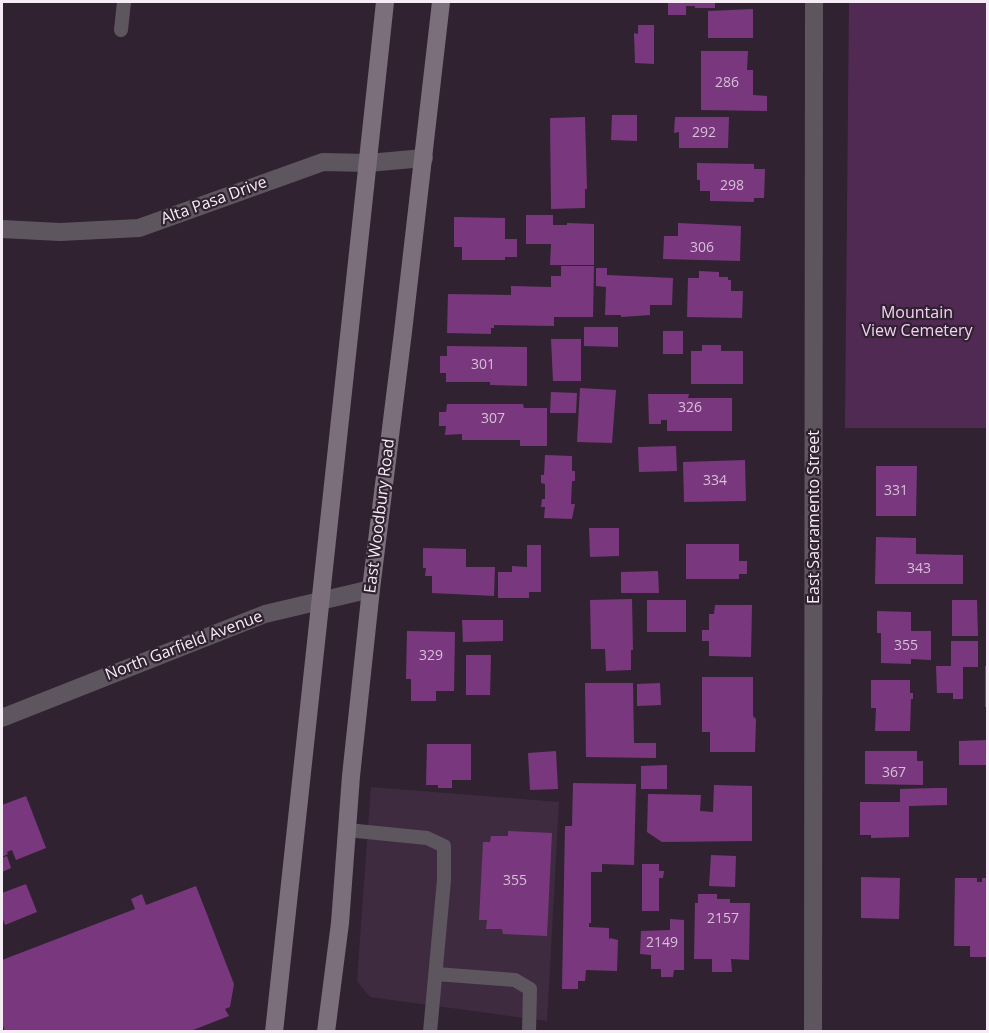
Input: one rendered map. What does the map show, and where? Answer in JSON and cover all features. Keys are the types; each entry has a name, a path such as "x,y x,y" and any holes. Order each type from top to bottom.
{"main road":[{"path":"274,1032 385,2"},
{"name":"East Woodbury Road","path":"326,1032 340,923 351,776 371,589 441,2"}],"street":[{"name":"East Sacramento Street","path":"813,1032 814,2"},
{"name":"Alta Pasa Drive","path":"2,229 60,232 139,228 323,162 368,163 424,158"},
{"name":"North Garfield Avenue","path":"2,718 265,614 371,589"}],"lane":[{"path":"121,30 123,2"},
{"path":"347,830 427,838 444,846 444,880 430,1032"},
{"path":"436,974 515,980 530,989 529,1032"}],"shaded area":[{"path":"371,787 559,802 547,1021 370,997 357,981"}],"green space":[{"name":"Mountain View Cemetery","path":"849,2 987,2 987,428 845,428"}],"building":[{"path":"668,2 715,2 715,8 686,6 686,15 668,15"},
{"path":"753,9 753,38 708,38 708,11"},
{"path":"638,25 654,25 654,64 635,63 634,33 638,34"},
{"path":"701,51 748,51 747,70 753,70 753,95 767,96 767,111 701,110"},
{"path":"612,115 637,115 637,141 611,140"},
{"path":"585,117 587,189 585,189 585,208 551,209 550,118"},
{"path":"675,117 729,117 728,148 679,148 679,132 674,133"},
{"path":"697,163 754,164 754,169 765,169 764,198 754,198 754,202 710,201 710,191 700,191 700,180 697,180"},
{"path":"526,215 553,215 553,225 594,224 594,265 550,265 551,244 526,244"},
{"path":"454,217 505,218 505,239 517,239 517,257 505,257 505,260 462,260 462,247 454,247"},
{"path":"678,223 741,226 740,261 663,259 664,236 678,236"},
{"path":"561,266 594,266 593,317 554,317 554,326 494,325 494,328 491,328 491,334 447,333 448,294 511,295 511,286 551,287 551,276 561,276"},
{"path":"596,268 607,268 607,275 673,278 672,305 650,305 650,315 621,317 621,315 605,315 606,287 596,286"},
{"path":"699,271 719,272 719,277 728,277 728,280 731,280 731,291 743,291 742,318 687,317 688,278 699,278"},
{"path":"584,327 618,327 618,347 584,346"},
{"path":"663,331 683,331 683,354 663,354"},
{"path":"551,339 581,339 581,381 553,381"},
{"path":"702,345 721,345 721,351 743,351 743,384 691,384 691,351 702,351"},
{"path":"447,346 527,347 527,386 490,385 490,382 446,382 446,373 440,373 440,356 447,356"},
{"path":"580,388 616,390 612,443 577,442"},
{"path":"551,392 577,393 576,413 550,413"},
{"path":"648,394 689,394 688,398 732,398 732,431 667,431 667,420 661,420 661,424 649,424"},
{"path":"447,404 523,404 524,408 547,408 547,446 520,446 520,440 462,440 462,434 445,435 446,426 439,426 439,412 446,412"},
{"path":"676,446 677,471 639,472 638,447"},
{"path":"545,455 572,456 575,481 572,481 571,504 575,504 572,519 544,518 545,507 541,507 542,499 545,499 545,484 541,483 541,475 544,475"},
{"path":"745,460 746,501 684,502 683,462"},
{"path":"876,466 917,466 916,516 876,516"},
{"path":"589,528 619,528 619,556 590,557"},
{"path":"876,537 916,538 916,554 963,555 963,584 875,584"},
{"path":"686,544 739,544 739,561 747,561 747,574 739,574 739,579 686,579"},
{"path":"527,545 541,545 541,592 529,592 529,598 498,598 498,572 512,572 512,566 527,567"},
{"path":"423,548 466,549 466,567 495,567 494,596 432,593 432,576 425,576 426,568 423,568"},
{"path":"658,571 659,593 621,593 621,572"},
{"path":"632,599 631,670 606,671 605,649 591,649 590,600"},
{"path":"647,600 686,600 686,632 647,632"},
{"path":"952,600 977,600 978,636 952,636"},
{"path":"715,605 752,605 751,657 709,656 709,641 702,641 702,630 709,630 709,614 714,614"},
{"path":"877,611 911,612 911,631 931,631 931,660 911,659 911,664 881,663 881,633 877,633"},
{"path":"462,620 503,620 503,641 463,642"},
{"path":"407,631 455,632 454,691 436,691 436,701 411,701 411,679 406,679"},
{"path":"951,641 978,641 978,667 963,667 963,699 953,699 953,693 937,693 936,666 951,666"},
{"path":"466,655 491,655 490,695 466,695"},
{"path":"985,666 988,666 988,707 985,707"},
{"path":"702,677 753,677 753,716 756,719 755,752 710,752 710,732 702,732"},
{"path":"871,680 910,680 910,693 913,693 913,699 911,699 910,731 875,731 876,708 871,708"},
{"path":"585,683 633,683 634,743 656,743 656,758 586,757"},
{"path":"660,683 661,705 637,706 637,684"},
{"path":"988,740 988,765 959,765 959,741"},
{"path":"427,744 471,744 471,780 452,780 452,788 426,785"},
{"path":"556,751 558,789 530,790 528,753"},
{"path":"865,751 917,751 917,761 923,761 923,785 865,784"},
{"path":"667,765 667,789 641,789 641,766"},
{"path":"573,783 636,784 634,865 602,864 602,872 591,872 591,923 589,927 609,928 609,940 610,938 618,940 617,971 586,970 585,981 578,981 578,989 562,989 565,826 572,826"},
{"path":"714,785 752,786 752,841 662,842 647,832 648,794 701,795 700,811 713,812"},
{"path":"947,788 947,805 909,806 909,837 871,838 871,835 860,835 860,802 900,802 900,789"},
{"path":"26,796 46,848 16,860 12,850 2,857 2,805"},
{"path":"508,831 552,833 547,936 503,934 502,929 486,929 487,920 479,920 483,842 490,842 491,836 508,836"},
{"path":"711,855 736,856 735,887 709,886"},
{"path":"7,856 11,868 2,872 2,858"},
{"path":"642,864 659,864 659,871 664,871 663,878 659,878 659,911 642,911"},
{"path":"861,877 900,878 899,919 861,918"},
{"path":"955,878 977,878 977,882 982,882 982,878 988,878 988,957 970,957 970,946 954,946"},
{"path":"26,884 37,912 5,925 2,916 2,893"},
{"path":"196,886 234,984 230,1007 225,1009 229,1016 188,1032 5,1032 2,1022 2,960 135,909 131,899 142,894 146,905"},
{"path":"698,894 717,894 717,899 730,899 730,903 750,903 749,960 731,959 732,972 712,972 712,959 694,959 695,903 698,903"},
{"path":"670,919 684,920 684,970 674,970 673,977 661,977 661,969 651,969 651,955 640,954 641,931 670,930"}]}
